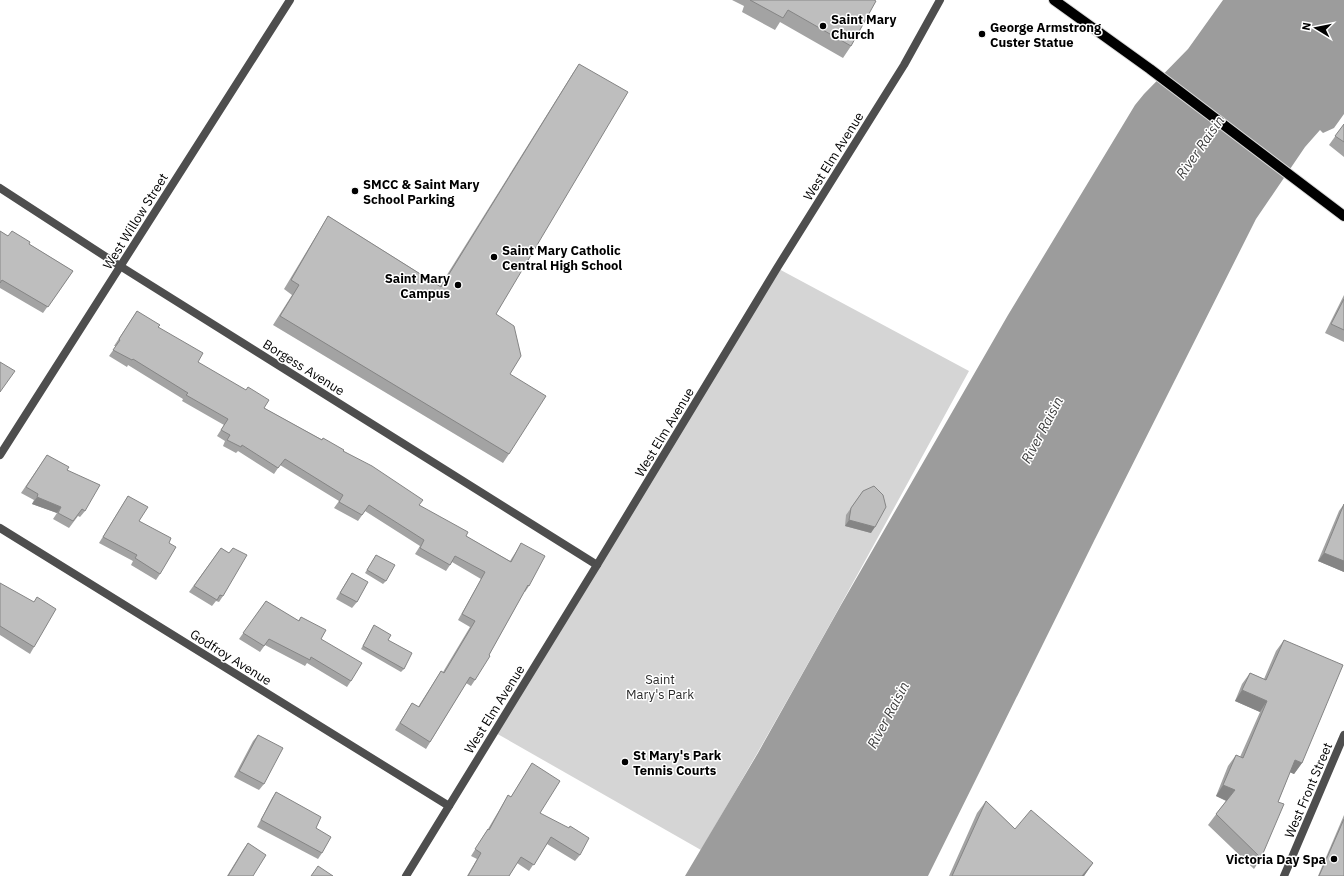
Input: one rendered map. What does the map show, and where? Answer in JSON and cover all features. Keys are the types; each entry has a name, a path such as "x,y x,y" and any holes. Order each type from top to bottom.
{"main road":[{"path":"1054,0 1150,69 1344,216"}],"street":[{"name":"West Willow Street","path":"0,455 290,0"},
{"name":"West Elm Avenue","path":"406,876 774,274 904,65 940,0"},
{"name":"Borgess Avenue","path":"0,188 120,266 597,565"},
{"name":"Godfroy Avenue","path":"0,528 449,806"},
{"name":"West Front Street","path":"1284,876 1344,734"}],"green space":[{"name":"Saint Mary's Park","path":"777,268 969,371 870,552 736,791 701,850 494,732"}],"water":[{"name":"River Raisin","path":"1223,0 1344,0 1344,114 1334,128 1323,133 1320,130 1305,147 1256,219 928,876 685,876 758,753 841,605 1008,315 1135,105 1188,49"}],"building":[{"path":"750,0 876,1 851,46 788,10 783,18"},
{"name":"Saint Mary Catholic Central High School","path":"579,64 628,92 496,314 514,326 521,356 510,374 546,396 509,454 280,316 299,285 291,280 328,216 441,287"},
{"path":"1344,124 1344,142 1335,136"},
{"path":"0,231 8,236 12,231 30,242 29,244 73,271 48,307 2,280 0,283"},
{"path":"1344,299 1344,330 1331,324"},
{"path":"137,311 160,325 158,327 203,353 198,362 246,390 248,387 269,400 264,408 322,440 323,438 344,450 343,451 372,466 423,500 419,505 468,532 466,536 511,562 521,543 545,556 489,655 490,656 475,680 470,677 430,742 400,723 412,703 419,707 441,671 444,673 475,621 462,614 485,572 455,556 450,565 420,548 424,540 369,505 362,515 339,502 343,495 285,459 278,468 242,445 241,447 227,440 230,435 221,430 228,419 186,395 188,393 133,359 132,360 113,350"},
{"path":"0,362 15,371 0,392"},
{"path":"47,455 69,467 67,470 100,485 85,511 82,509 73,521 58,513 61,507 37,497 38,494 26,487"},
{"path":"874,486 883,495 886,507 875,527 849,520 851,508 863,491"},
{"path":"128,496 148,507 139,521 171,538 169,543 176,547 160,574 135,558 137,555 103,537"},
{"path":"1344,504 1344,561 1324,553"},
{"path":"221,548 229,553 233,548 247,555 223,596 220,595 217,600 194,586"},
{"path":"376,555 395,565 386,581 367,570"},
{"path":"352,573 368,582 357,602 340,593"},
{"path":"0,583 34,602 37,597 56,609 34,647 0,626"},
{"path":"266,601 299,621 301,617 326,630 321,639 362,663 351,681 311,657 310,660 269,639 264,646 243,633"},
{"path":"374,625 391,635 388,640 412,653 404,669 363,646"},
{"path":"1284,640 1343,665 1302,763 1295,760 1278,802 1284,804 1261,858 1216,814 1235,790 1223,785 1236,755 1243,758 1267,701 1242,690 1250,673 1266,680"},
{"path":"258,735 283,748 264,784 239,771"},
{"path":"532,763 560,781 540,813 569,828 570,826 589,838 580,855 551,837 534,865 521,857 509,876 468,876 481,853 475,849 488,829 489,830 508,795 511,797"},
{"path":"276,792 321,817 316,828 331,837 322,853 261,820"},
{"path":"986,801 1015,829 1031,810 1093,863 1082,876 952,876"},
{"path":"1344,819 1344,876 1319,876"},
{"path":"248,843 266,855 253,876 228,876"},
{"path":"318,866 333,876 311,876"}],"place":[{"name":"Saint Mary Church","path":"823,26"},
{"name":"George Armstrong Custer Statue","path":"982,34"},
{"name":"SMCC & Saint Mary School Parking","path":"355,191"},
{"name":"Saint Mary Catholic Central High School","path":"494,257"},
{"name":"Saint Mary Campus","path":"458,285"},
{"name":"St Mary's Park Tennis Courts","path":"625,762"},
{"name":"Victoria Day Spa","path":"1334,859"}]}
